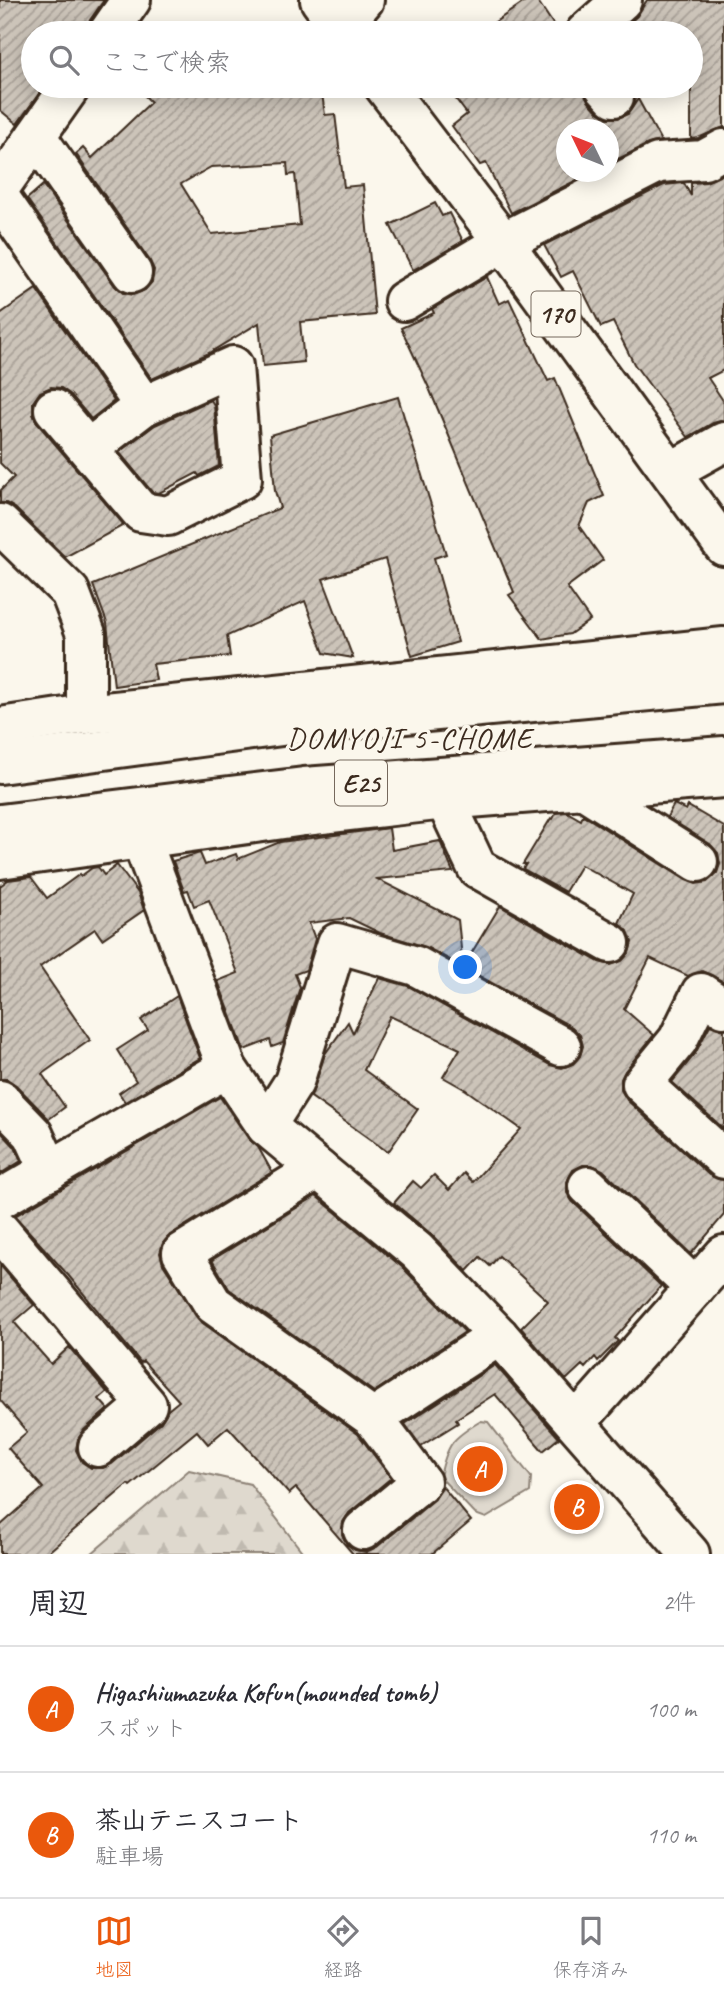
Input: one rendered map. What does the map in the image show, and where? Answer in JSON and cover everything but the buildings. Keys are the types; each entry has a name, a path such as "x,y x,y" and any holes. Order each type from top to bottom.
{"main road":[{"path":"116,21 131,0"},
{"path":"598,21 622,0"},
{"path":"10,167 62,98"},
{"name":"170","path":"393,98 503,242 724,545"},
{"path":"404,301 503,242 658,163 704,160 724,149"},
{"path":"10,167 132,273"},
{"path":"10,167 144,406"},
{"path":"54,409 141,512 168,516 243,479 233,366 144,406 88,449"},
{"path":"672,471 724,442"},
{"path":"0,524 70,592 86,634 86,714"},
{"path":"0,727 86,714 724,647"},
{"name":"E25","path":"0,764 289,725 724,684"},
{"name":"E25","path":"0,824 304,787 724,756"},
{"path":"0,859 445,800 724,778"},
{"path":"583,789 698,862"},
{"path":"445,800 477,869 610,943"},
{"path":"141,839 227,1068 266,1126 417,1251 499,1336 690,1554"},
{"path":"266,1126 294,1082 337,943 415,965 561,1046"},
{"path":"724,1008 701,993 678,1040 642,1084 724,1159"},
{"path":"0,1199 227,1068"},
{"path":"0,1100 33,1134 50,1171"},
{"path":"318,1169 181,1253 213,1304 373,1418 421,1482 363,1530"},
{"path":"588,1186 695,1288"},
{"path":"0,1231 147,1405 98,1447"},
{"path":"576,1423 724,1255"},
{"path":"373,1418 499,1336"}],"green space":[{"path":"481,1421 488,1422 531,1477 530,1492 486,1518 475,1514 440,1477 452,1443 463,1432"},
{"path":"189,1470 250,1484 304,1554 91,1554"}],"place":[{"name":"Higashiumazuka Kofun(mounded tomb)","path":"480,1469"},
{"name":"茶山テニスコート","path":"577,1507"}],"district":[{"name":"DOMYOJI 5-CHOME","path":"410,738"}]}
